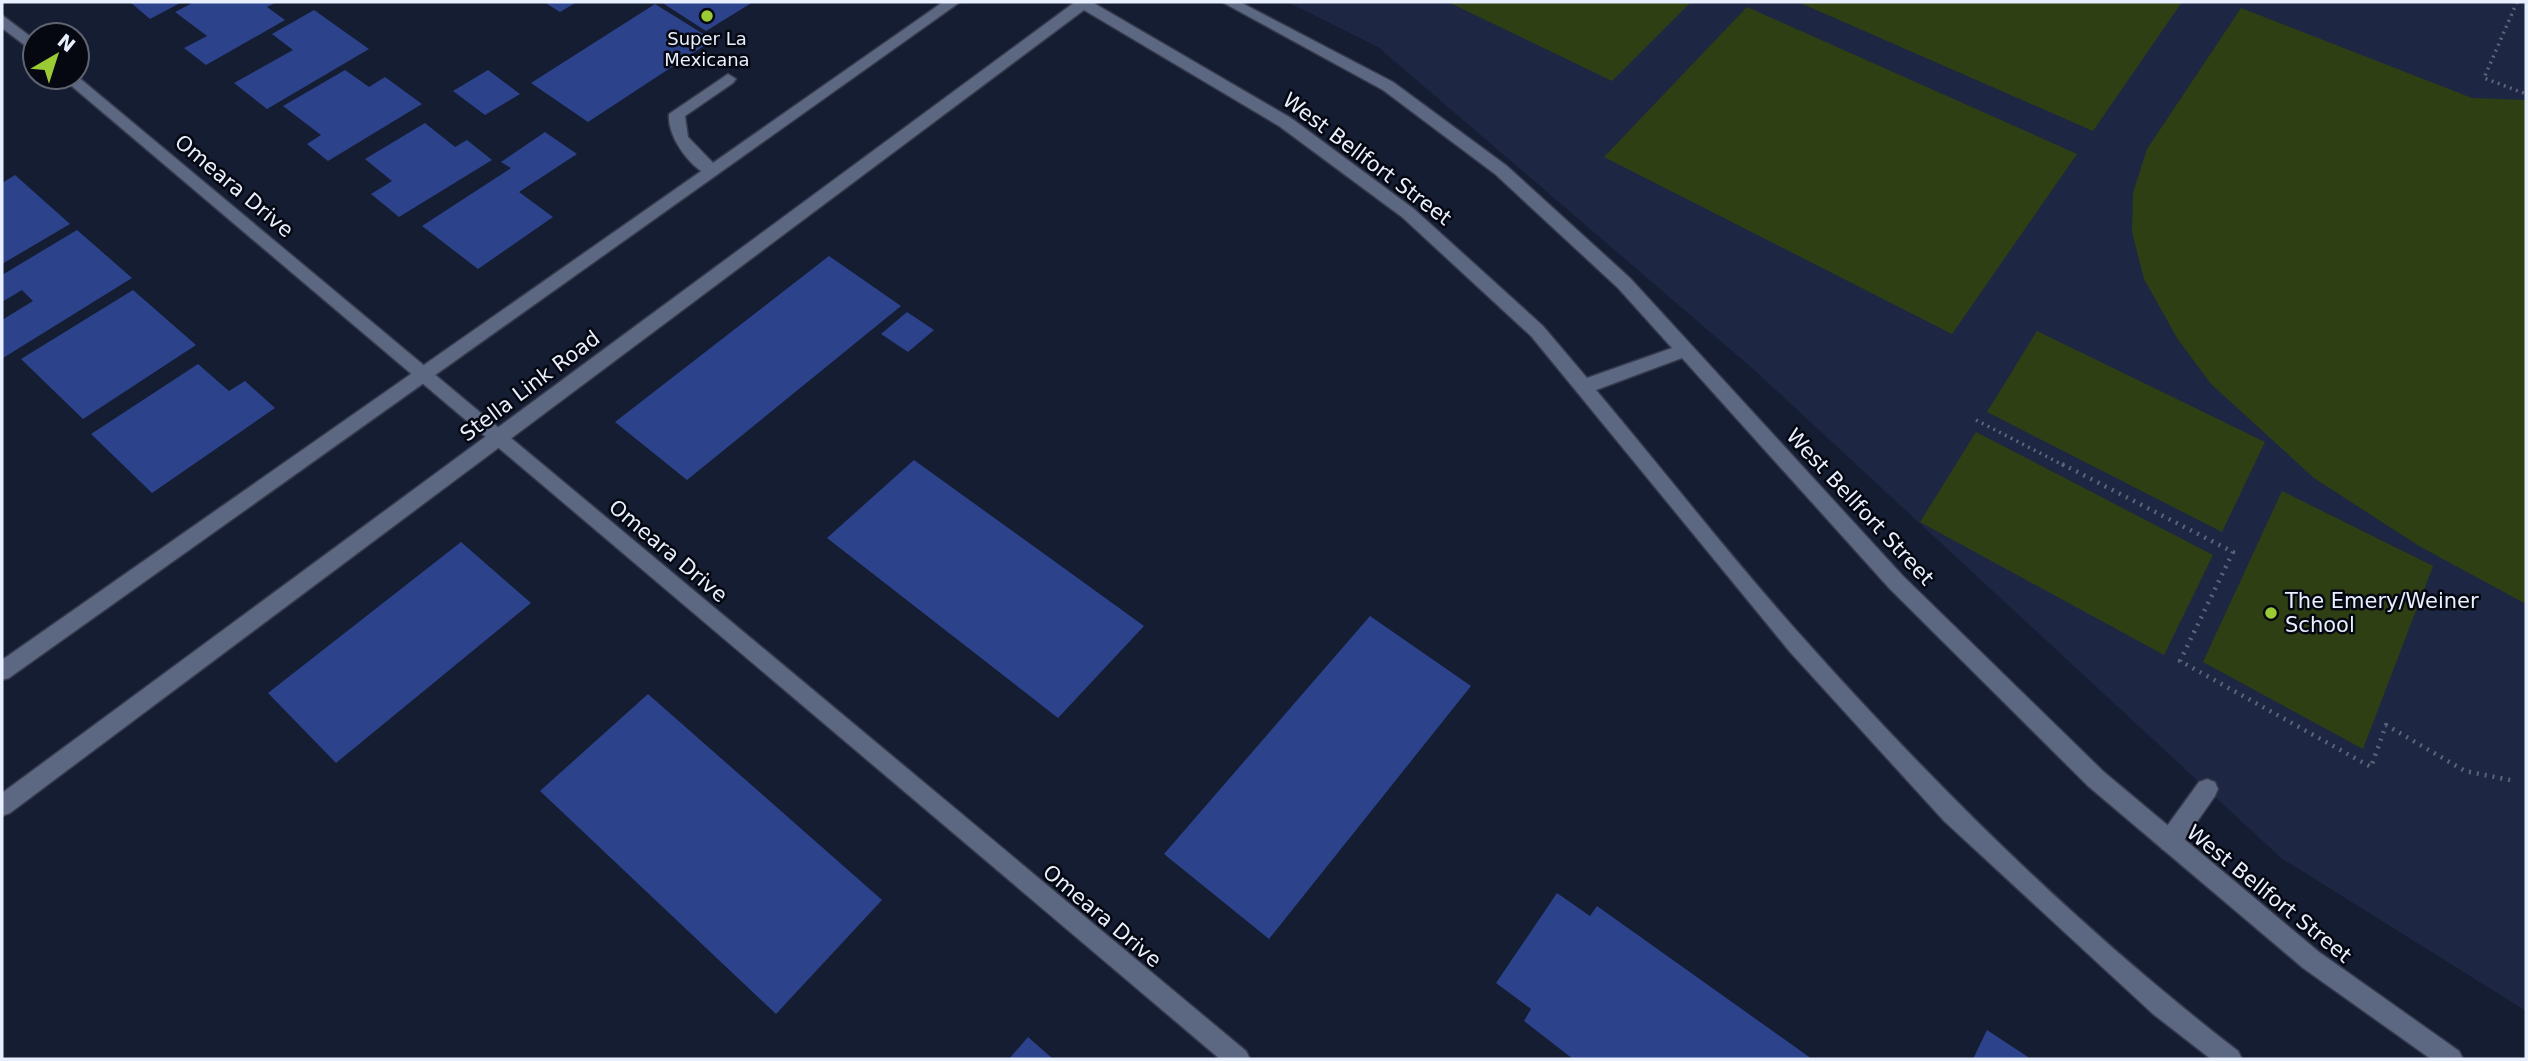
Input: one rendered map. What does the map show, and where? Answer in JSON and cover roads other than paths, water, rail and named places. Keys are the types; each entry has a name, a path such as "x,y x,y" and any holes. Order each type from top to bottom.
{"main road":[{"path":"2,671 953,2"},
{"name":"West Bellfort Street","path":"1083,2 1284,122 1408,213 1537,331 1797,646 1952,814 2161,1006 2230,1059"},
{"name":"Stella Link Road","path":"2,806 1083,2"},
{"name":"West Bellfort Street","path":"1229,2 1388,86 1501,170 1624,283 1896,582 2096,779 2311,960 2451,1059"},
{"path":"713,171 682,142 674,125 677,114 728,79"},
{"name":"Omeara Drive","path":"86,91 1238,1059"},
{"path":"1583,387 1685,350"},
{"path":"2170,841 2207,789"}],"street":[{"path":"2,20 21,36"}],"place":[{"name":"Super La Mexicana","path":"707,16"},
{"name":"The Emery/Weiner School","path":"2271,613"}]}
